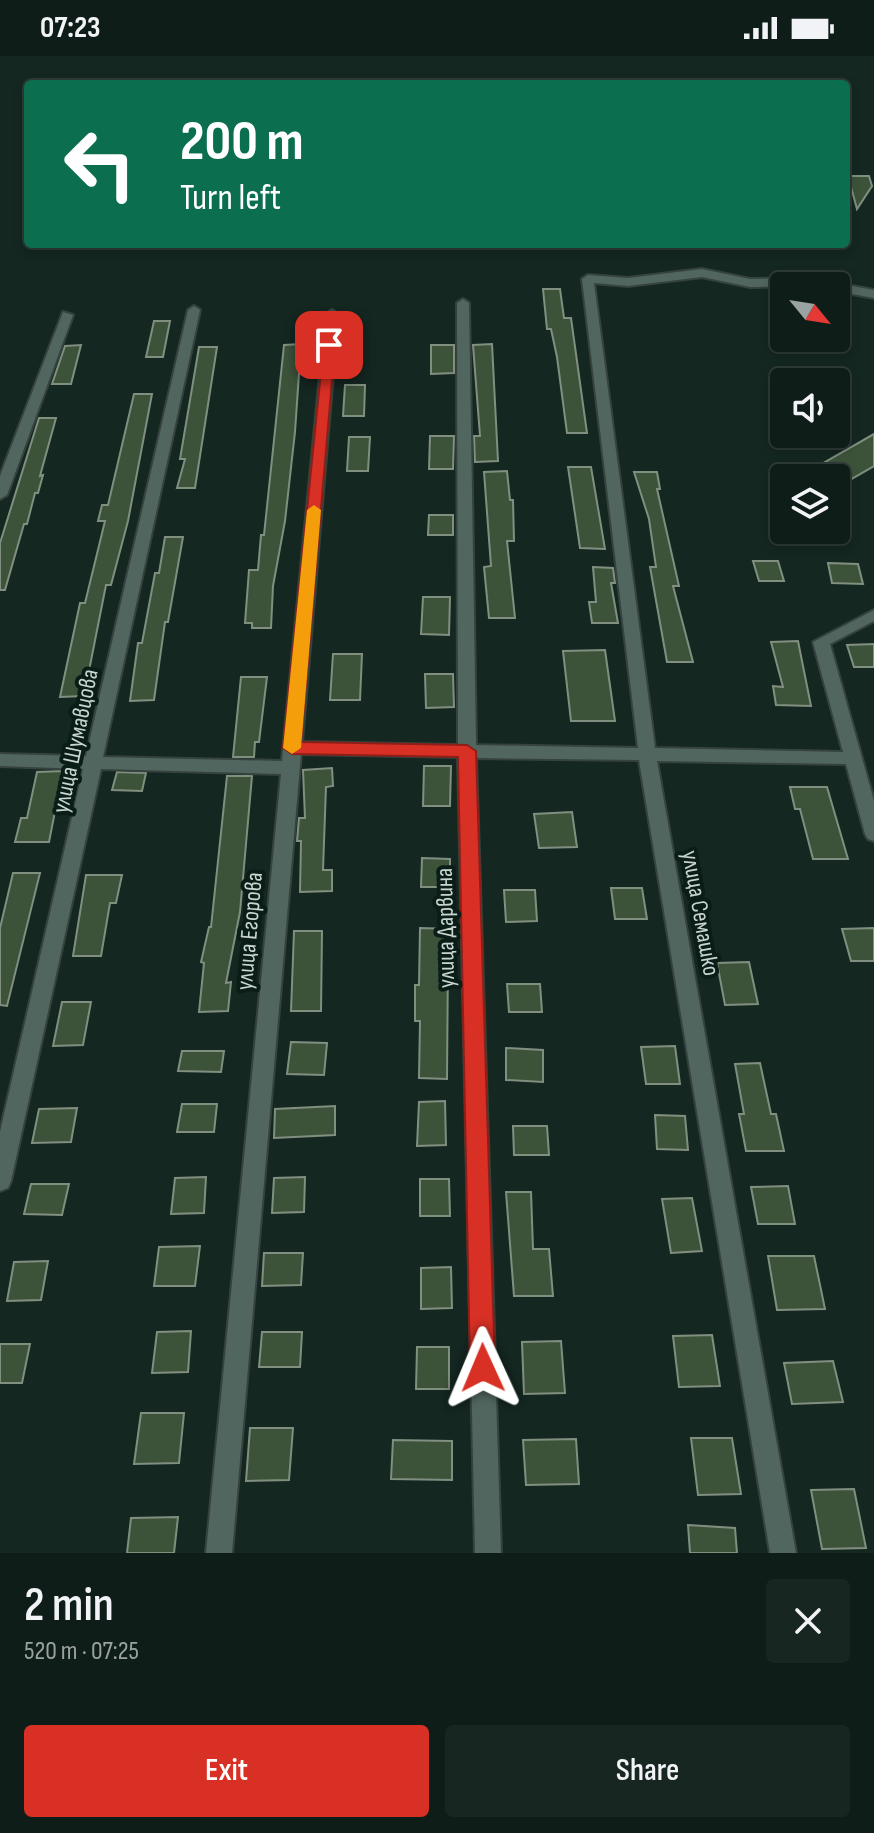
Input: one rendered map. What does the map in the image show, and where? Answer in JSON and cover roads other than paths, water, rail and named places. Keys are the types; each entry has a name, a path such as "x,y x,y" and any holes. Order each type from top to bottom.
{"street":[{"name":"улица Семашко","path":"770,283 750,283 702,273 628,282 588,279 647,754 783,1553"},
{"path":"850,290 874,294"},
{"name":"улица Дарвина","path":"463,303 467,751 488,1553"},
{"name":"улица Шумавцова","path":"0,1181 194,310"},
{"name":"улица Егорова","path":"219,1553 332,314"},
{"path":"0,495 67,315"},
{"path":"874,615 821,642 874,834"},
{"path":"0,760 95,763 467,751 853,758"}]}
